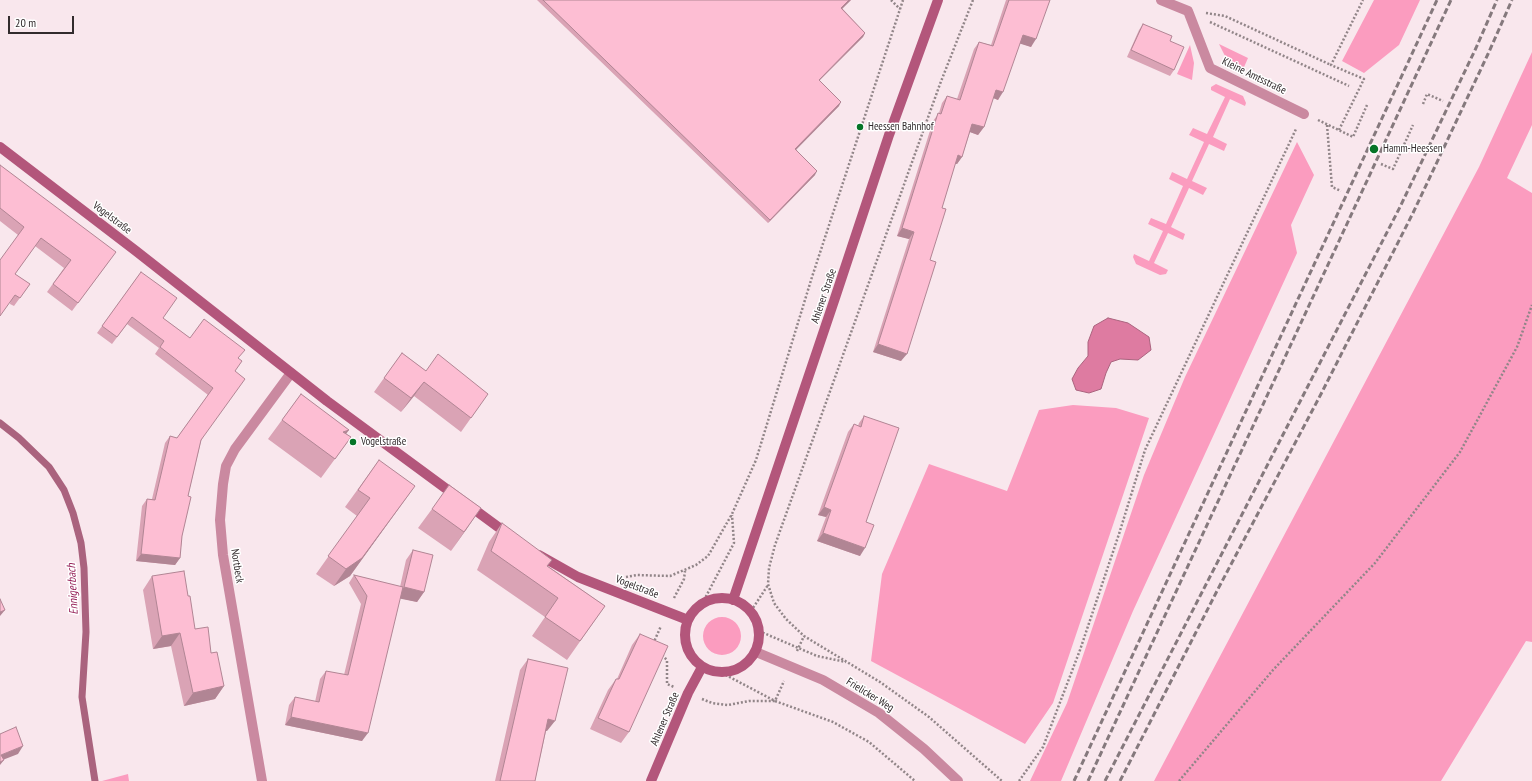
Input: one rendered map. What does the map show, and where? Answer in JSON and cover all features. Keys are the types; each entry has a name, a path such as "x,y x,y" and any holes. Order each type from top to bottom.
{"main road":[{"name":"Ahlener Straße","path":"733,600 836,298 889,135 938,0"},
{"name":"Vogelstraße","path":"0,147 136,251 291,373 518,541"},
{"name":"Vogelstraße","path":"530,549 578,577 688,620"},
{"path":"722,598 733,600 742,604 751,611 756,620 759,631 759,641 756,652 742,667 722,673 711,671 694,660 688,650 685,641 685,630 688,620 694,611 702,604 722,598"},
{"name":"Ahlener Straße","path":"652,781 688,693 702,666"}],"street":[{"path":"1161,0 1188,11"},
{"name":"Kleine Amtsstraße","path":"1188,11 1210,68 1304,114"},
{"name":"Nortbeck","path":"262,781 223,556 220,513 226,466 235,448 291,373"},
{"name":"Frielicker Weg","path":"756,652 823,680 879,713 924,749 958,781"}],"path":[{"path":"891,0 900,9"},
{"path":"599,585 637,575 670,576 696,565 708,556 732,514 756,460 812,277 903,0"},
{"path":"973,0 940,84 775,546 769,568 768,584 774,603 786,619 804,636 880,682 929,717 1002,781"},
{"path":"1331,65 1363,0"},
{"path":"1188,11 1225,16 1364,79 1339,130"},
{"path":"1188,11 1349,86"},
{"path":"1423,104 1427,94 1443,101"},
{"path":"1019,781 1043,747 1080,650 1119,534 1145,450 1304,114 1353,137 1367,105"},
{"path":"1327,124 1332,187 1341,191"},
{"path":"1381,164 1393,169 1413,125"},
{"path":"1179,781 1273,670 1375,563 1460,452 1517,346 1532,306"},
{"path":"702,604 734,543 732,514"},
{"path":"751,611 768,584"},
{"path":"759,631 817,656 848,662"},
{"path":"722,673 775,701 833,722 869,742 915,781"}],"shaded area":[{"path":"1374,0 1420,0 1399,45 1364,73 1342,61"},
{"path":"1219,44 1248,58 1241,74 1234,70 1229,64"},
{"path":"1190,45 1194,63 1192,80 1177,74"},
{"path":"1532,52 1532,125 1507,178 1532,193 1532,642 1526,641 1441,781 1154,781 1479,167"},
{"path":"1216,84 1243,96 1246,103 1245,106 1230,99 1213,137 1227,144 1224,151 1209,144 1192,181 1207,188 1203,195 1189,188 1171,227 1185,234 1183,240 1168,233 1154,263 1168,270 1166,274 1160,275 1136,264 1133,257 1134,254 1149,261 1163,231 1148,224 1151,218 1166,224 1183,186 1169,179 1172,172 1187,179 1204,142 1189,135 1193,128 1207,134 1225,97 1211,90 1211,87"},
{"path":"1297,142 1314,175 1291,225 1297,253 1133,611 1061,781 1030,781 1067,703 1144,475 1185,377"},
{"path":"1108,318 1128,323 1149,337 1151,350 1138,360 1120,359 1111,362 1101,389 1089,393 1076,390 1072,379 1078,368 1088,356 1088,342 1094,326"},
{"path":"1073,405 1116,408 1149,418 1053,703 1025,744 871,661 882,574 929,464 1007,491 1039,410"},
{"path":"718,617 726,617 733,620 738,625 741,636 738,647 733,652 726,655 718,655 711,652 706,647 703,640 703,632 706,625 711,620"},
{"path":"128,774 129,781 102,781"}],"building":[{"path":"543,0 849,0 841,8 865,33 819,80 841,102 795,149 817,171 770,220"},
{"path":"1009,0 1050,0 1036,39 1023,35 1003,92 996,90 984,127 972,124 962,157 958,155 942,208 946,209 930,260 936,262 907,354 878,344 914,232 902,228 938,113 941,114 947,96 960,100 979,42 993,46"},
{"path":"1143,24 1172,36 1170,41 1184,47 1174,70 1131,50"},
{"path":"0,165 116,252 78,303 53,284 71,260 41,238 15,274 30,284 20,298 15,295 0,316 0,260 24,227 0,208"},
{"path":"141,272 177,298 163,318 190,338 204,319 245,350 238,358 242,361 235,371 245,379 201,440 188,496 191,497 182,536 180,558 141,554 147,499 155,500 170,436 177,438 213,388 160,347 164,341 132,317 117,337 102,326"},
{"path":"402,353 426,371 438,354 488,394 471,418 424,382 411,398 384,378"},
{"path":"301,394 349,430 343,432 351,437 335,459 282,420"},
{"path":"864,416 899,428 866,522 874,525 865,548 823,533 831,510 824,507 854,424 861,427"},
{"path":"379,460 415,486 362,558 346,569 328,556 370,498 358,490"},
{"path":"449,485 481,508 464,532 432,509"},
{"path":"502,523 552,560 547,566 605,606 580,641 545,617 558,598 491,551"},
{"path":"413,550 433,555 424,592 404,587"},
{"path":"184,571 188,596 190,596 195,629 208,627 211,653 217,652 224,686 193,693 180,633 162,636 152,576"},
{"path":"354,575 403,587 368,733 291,717 295,697 319,702 326,671 348,675 367,596"},
{"path":"0,599 5,610 0,612"},
{"path":"640,634 668,646 629,732 598,718 616,679 619,679"},
{"path":"528,659 568,668 555,721 548,719 535,781 500,781"},
{"path":"16,727 23,746 1,755 4,760 0,762 0,734"}],"waterway":[{"name":"Ennigerbach","path":"0,423 19,438 49,467 64,490 73,513 81,543 84,568 86,632 82,697 95,781"}],"railway":[{"path":"1074,781 1437,0"},
{"path":"1088,781 1451,0"},
{"path":"1105,781 1400,207 1476,48 1497,0"},
{"path":"1120,781 1218,589 1321,394 1413,213 1512,0"}],"place":[{"name":"Heessen Bahnhof","path":"860,127"},
{"name":"Hamm-Heessen","path":"1374,149"},
{"name":"Vogelstraße","path":"353,442"}]}
